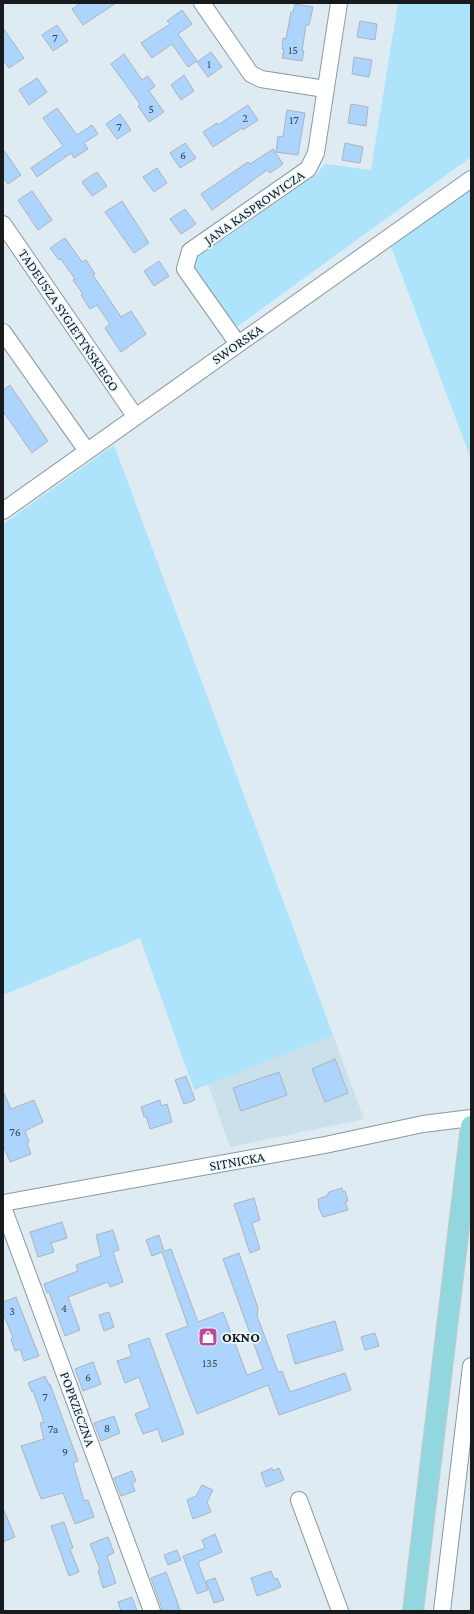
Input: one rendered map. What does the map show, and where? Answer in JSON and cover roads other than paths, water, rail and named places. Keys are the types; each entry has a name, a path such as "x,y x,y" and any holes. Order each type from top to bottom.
{"main road":[{"path":"413,1611 471,1126"}],"street":[{"path":"202,3 251,74 261,79 325,89"},
{"name":"JANA KASPROWICZA","path":"238,344 185,269 190,251 308,169 316,153 339,3"},
{"name":"SWORSKA","path":"3,511 471,179"},
{"name":"TADEUSZA SYGIETYŃSKIEGO","path":"3,224 135,416"},
{"path":"3,332 87,451"},
{"name":"SITNICKA","path":"3,1203 317,1147 423,1124 471,1118"},
{"name":"POPRZECZNA","path":"3,1206 152,1611"},
{"path":"442,1611 471,1366"},
{"path":"299,1500 340,1611"}],"place":[{"name":"OKNO","path":"208,1337"}]}
